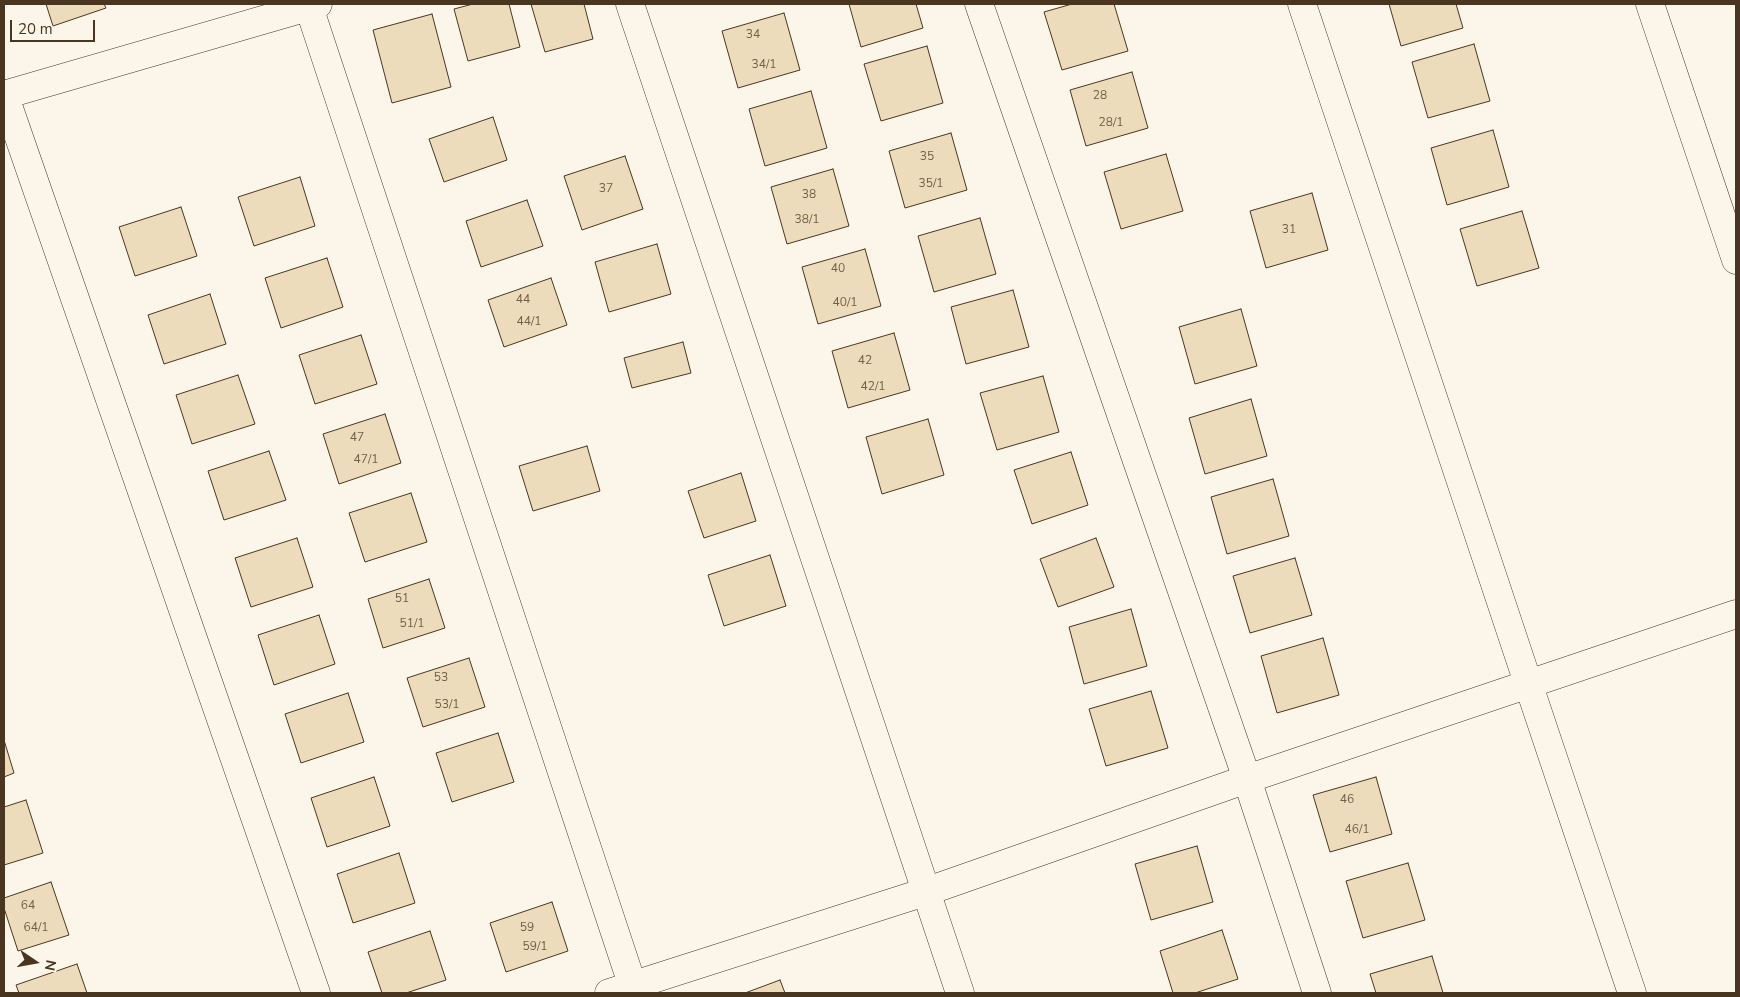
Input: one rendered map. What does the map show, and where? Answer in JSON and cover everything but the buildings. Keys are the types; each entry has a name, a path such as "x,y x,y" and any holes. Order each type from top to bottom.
{"street":[{"path":"630,4 960,993"},
{"path":"979,4 1247,778 1317,993"},
{"path":"1302,4 1632,993"},
{"path":"1650,4 1736,260"},
{"path":"316,993 4,94 311,5 626,991 925,892 1247,778 1736,614"}]}
